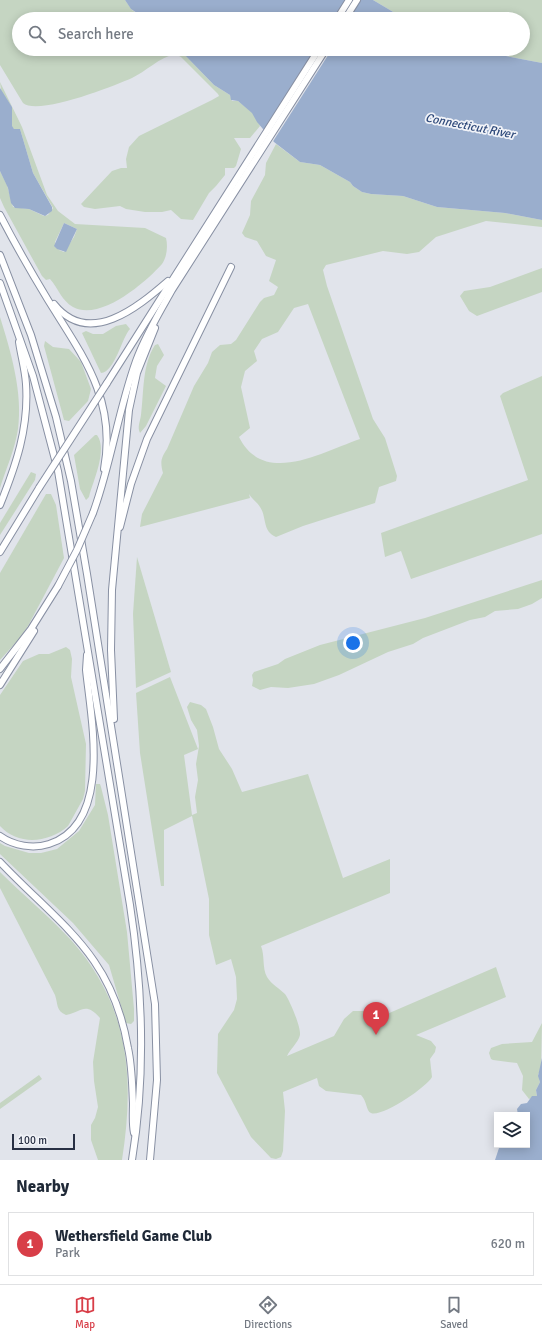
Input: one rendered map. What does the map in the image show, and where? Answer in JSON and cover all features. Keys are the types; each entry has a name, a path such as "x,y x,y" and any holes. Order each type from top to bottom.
{"highway":[{"path":"342,12 350,0"},
{"path":"349,12 357,0"},
{"path":"113,735 111,619 115,552 132,388 151,338 184,274 186,265 314,56"},
{"path":"45,293 58,309 70,317 81,322 98,323 113,319 133,309 186,265 321,56"},
{"path":"0,215 22,256 86,360 101,397 106,425 106,455 97,503"},
{"path":"0,255 35,348 64,451 76,507 148,952 156,1015 157,1094 150,1160"},
{"path":"115,552 129,492 147,439 231,267"},
{"path":"0,552 175,274"},
{"path":"0,668 25,638 58,586 75,555 97,503 139,354 158,314 184,274"},
{"path":"0,283 18,330 38,391 55,457 130,905 139,968 142,1058 132,1160"},
{"path":"0,505 17,462 25,425 26,382 18,330"},
{"path":"0,556 5,544"},
{"path":"0,685 32,634 48,602"},
{"path":"0,836 11,842 24,846 49,844 68,833 83,813 90,794 94,765 86,667 88,647"},
{"path":"0,862 76,936 95,961 108,984 119,1011 128,1048 132,1079 133,1125 135,1138"}],"green space":[{"path":"0,0 125,0 135,12 12,12 12,56 169,56 158,61 132,78 94,93 44,106 31,106 23,103 0,65"},
{"path":"373,0 542,0 542,63 505,56 530,56 530,12 393,12"},
{"path":"179,56 186,56 214,85 230,95 232,101 238,101 253,113 260,126 250,138 234,138 241,149 236,166 234,168 225,168 225,175 209,193 193,220 181,219 171,210 162,212 145,212 126,209 120,206 95,209 84,207 81,204 112,171 127,168 126,159 129,147 139,136 219,96"},
{"path":"0,82 22,127 47,195 58,211 75,224 145,228 166,238 167,251 162,264 155,272 122,298 109,305 96,309 84,310 73,307 63,298 50,279 46,280 42,276 0,198 0,171 7,185 13,207 29,209 44,216 48,215 53,208 33,173 20,129 14,129 11,126 12,107 1,91","holes":["64,223 77,229 74,237 64,252 59,250 55,242"]},
{"path":"276,144 300,162 320,165 350,182 362,192 403,196 437,207 505,213 542,220 542,227 486,221 436,237 419,252 407,254 383,251 326,265 323,270 327,286 373,419 385,438 397,476 396,481 379,487 375,503 303,526 276,537 267,528 259,505 249,494 250,498 140,527 142,514 163,473 161,463 162,458 194,386 208,363 212,352 220,345 231,344 236,340 260,302 264,298 274,295 278,287 269,281 276,260 266,256 257,241 245,237 242,233 250,215 251,201 265,175 266,163","holes":["308,304 360,439 295,462 278,463 263,460 250,452 239,437 250,428 241,387 245,371 257,361 254,351 262,339 278,332 294,308"]},
{"path":"542,268 542,292 477,316 469,311 460,296 464,291 490,287"},
{"path":"0,317 15,373 19,401 19,415 15,444 0,488"},
{"path":"126,324 130,329 114,361 106,371 101,373 82,333 86,331 93,334 103,334 116,326"},
{"path":"45,341 53,347 69,349 81,362 91,389 88,401 69,421 64,420 44,346"},
{"path":"158,344 164,355 157,366 155,378 166,386 146,426 140,433 139,427 144,379 151,353 155,345"},
{"path":"542,376 542,534 411,579 401,551 385,557 381,533 528,480 500,396 503,393"},
{"path":"95,435 97,435 100,441 101,449 99,466 89,497 86,500 80,489 74,455"},
{"path":"31,472 36,474 35,480 0,535 0,523"},
{"path":"46,494 51,494 56,505 64,558 28,626 19,639 0,660 0,573"},
{"path":"137,557 171,672 136,688 133,614"},
{"path":"542,580 542,598 532,604 518,609 495,611 485,617 470,620 423,638 413,644 388,652 339,675 314,684 288,688 271,687 260,690 252,686 252,675 254,672 278,664 285,659 320,645 425,618"},
{"path":"66,647 70,650 72,659 71,677 86,744 85,791 83,799 68,826 60,832 43,839 24,839 16,837 0,826 0,695 23,661 39,654 49,654"},
{"path":"170,677 198,749 184,755 192,815 197,813 195,797 198,780 196,764 199,746 197,730 191,720 187,707 190,702 201,705 206,709 219,749 232,769 242,792 308,774 343,878 390,859 390,893 261,946 265,973 269,980 287,997 299,1026 299,1038 287,1056 334,1036 344,1019 353,1011 373,1011 380,1017 496,967 506,997 416,1035 431,1041 436,1047 435,1052 430,1059 432,1077 422,1088 403,1101 384,1111 376,1113 369,1112 361,1095 326,1091 319,1086 317,1078 283,1092 285,1111 283,1151 281,1157 276,1159 271,1158 251,1137 217,1073 218,1034 234,1010 237,999 236,977 231,959 216,965 209,935 209,899 192,816 164,830 164,886 161,886 140,753 136,693"},
{"path":"96,784 100,784 108,815 127,932 134,1009 134,1021 131,1024 126,1023 109,965 73,923 0,854 0,843 5,846 29,853 41,853 57,849 79,831 95,805"},
{"path":"0,872 54,922 71,940 90,965 105,990 116,1016 123,1043 127,1071 128,1100 122,1160 98,1160 91,1140 91,1125 98,1107 93,1062 100,1018 91,1010 87,1009 66,1015 60,1011 55,995 0,888"},
{"path":"542,1023 541,1071 538,1074 540,1082 536,1090 537,1096 529,1099 522,1090 523,1076 517,1063 493,1060 491,1059 489,1053 491,1048 502,1044 532,1042"},
{"path":"39,1075 42,1079 0,1109 0,1103"}],"water":[{"path":"125,0 373,0 393,12 136,12 131,9"},
{"name":"Connecticut River","path":"186,56 505,56 542,63 542,220 505,213 437,207 403,196 362,192 350,182 320,165 300,162 274,142 257,122 252,113 238,101 231,100 230,95 214,85"},
{"path":"0,88 12,107 12,126 14,129 20,129 33,173 52,207 52,211 45,216 29,209 15,208 11,203 8,188 0,171"},
{"path":"64,223 77,229 66,252 57,249 54,246"},
{"path":"542,1058 542,1160 495,1160 499,1148 530,1148 530,1112 518,1112 517,1109 521,1104 527,1103 532,1096 537,1096 536,1090 540,1082 538,1076"}],"pier":[{"path":"311,56 328,56 272,143 263,132"}],"place":[{"name":"Wethersfield Game Club","path":"376,1035"}]}
